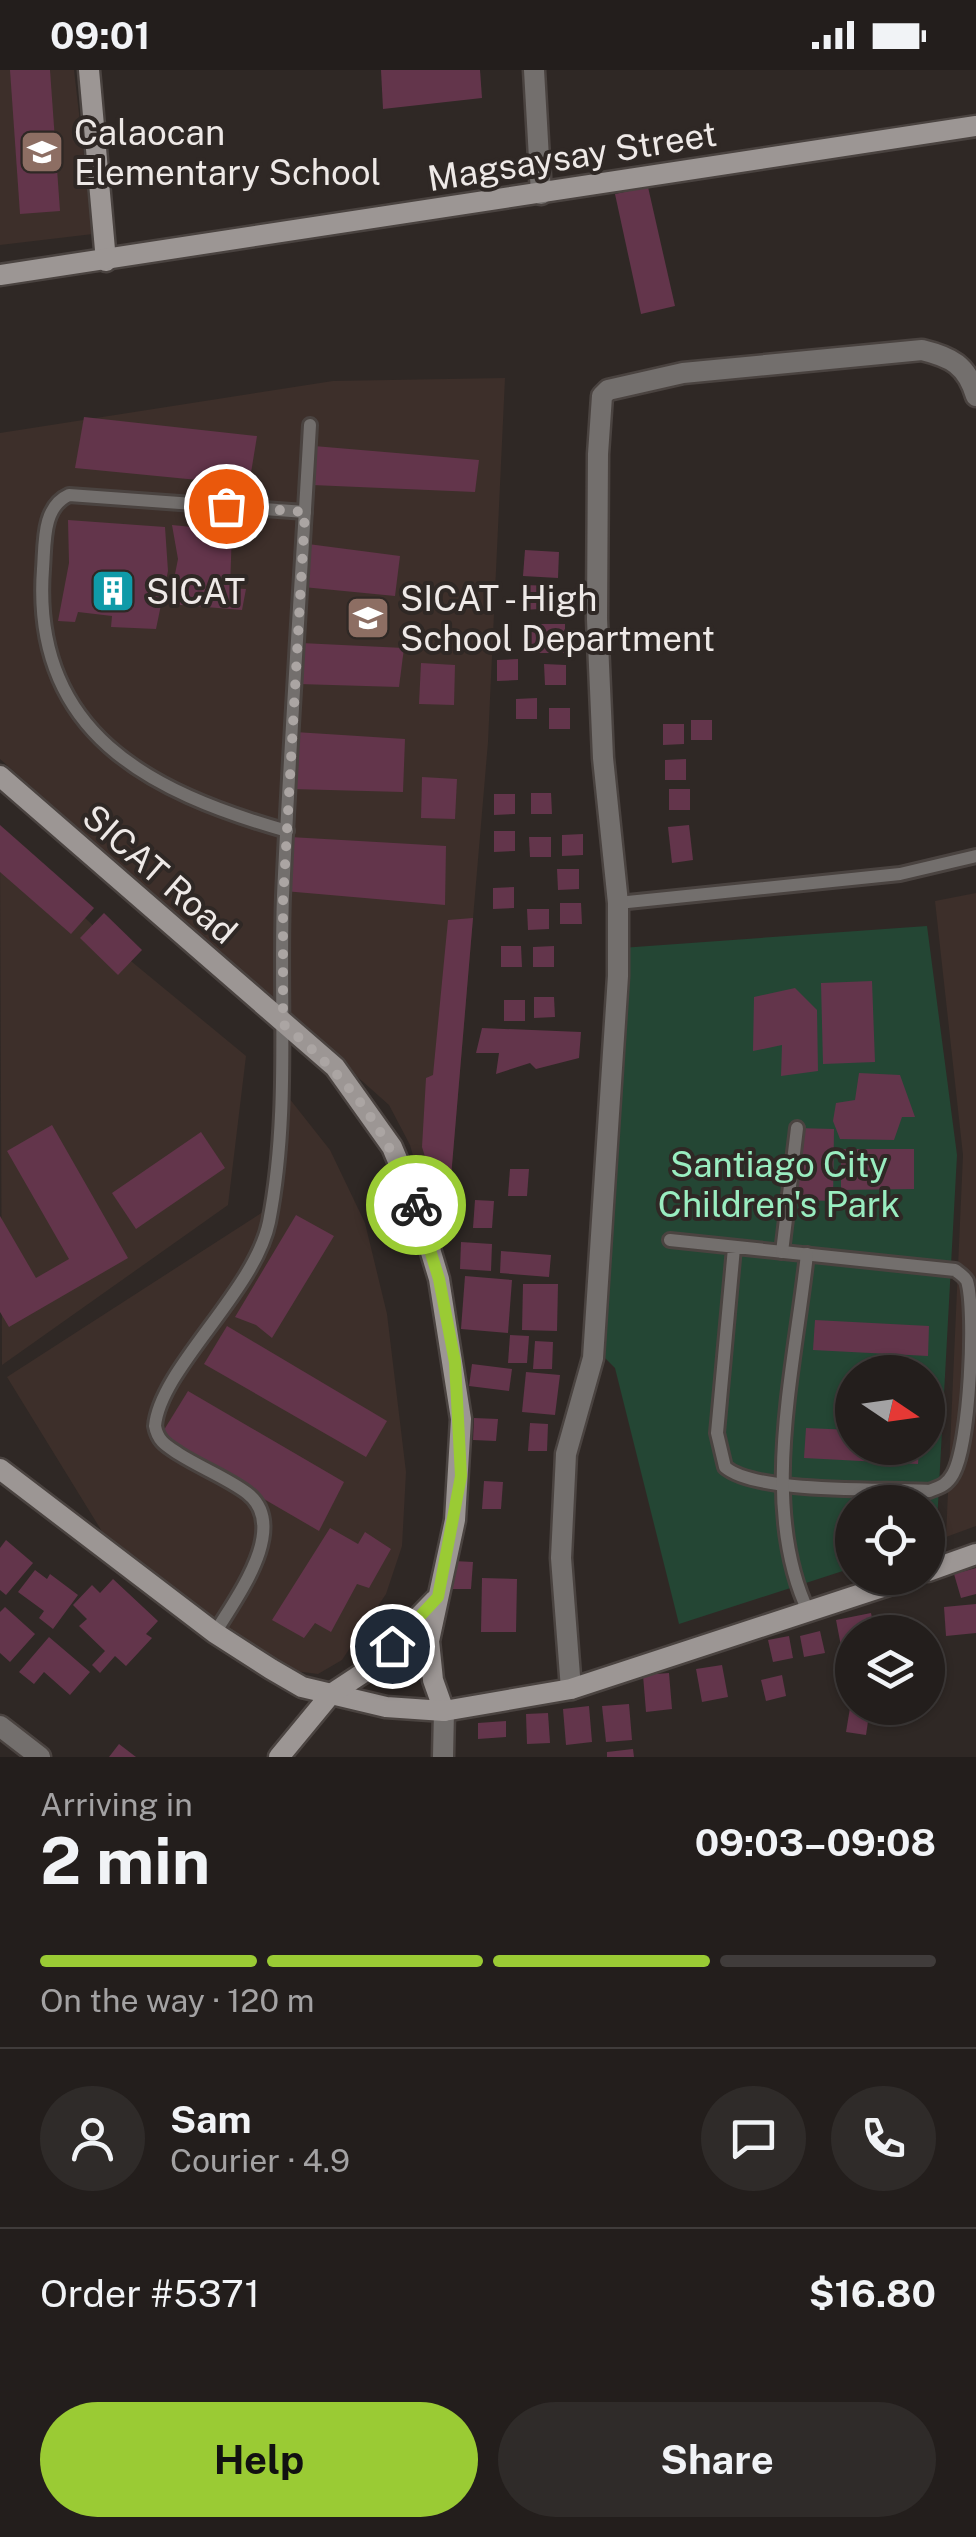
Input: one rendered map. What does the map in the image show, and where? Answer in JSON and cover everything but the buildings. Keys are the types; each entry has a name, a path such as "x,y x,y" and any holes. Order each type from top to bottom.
{"street":[{"path":"89,70 106,260"},
{"path":"534,70 541,194"},
{"name":"Magsaysay Street","path":"0,276 976,126"},
{"path":"571,1690 561,1558 566,1454 593,1358 618,976 618,904 603,758 597,619 602,396 608,390 684,374 922,350 946,356 964,367 976,396"},
{"name":"SICAT Road","path":"0,776 335,1067 392,1147 418,1209 439,1279 455,1362 461,1438 454,1520 430,1662 444,1711"},
{"path":"0,1469 215,1633 302,1686 386,1707 444,1711 571,1690 861,1595"},
{"path":"945,1565 976,1554"},
{"path":"278,1757 331,1694 366,1671 438,1597"},
{"path":"442,1757 444,1711"},
{"path":"0,1726 40,1757"}],"lane":[{"path":"215,1633 246,1582 265,1524 260,1506 246,1492 164,1444 157,1437 156,1417 246,1276 268,1227 275,1184 287,831 310,425"},
{"path":"287,831 238,817 146,773 94,738 60,687 47,649 40,607 48,517 58,500 69,494 305,512"},
{"path":"618,904 900,874 976,856"},
{"path":"782,1252 798,1128"},
{"path":"670,1240 955,1270 966,1280 973,1304 967,1414 955,1471 945,1485 929,1491 782,1485 734,1475 719,1453 734,1248"},
{"path":"807,1254 782,1485 791,1576 809,1613"}],"shaded area":[{"name":"Calaocan Elementary School","path":"0,70 74,70 93,234 0,245"},
{"path":"505,378 488,742 451,1177 420,1180 410,1145 389,1105 0,759 0,433 333,381"},
{"path":"0,837 126,957 246,1056 228,1205 2,1365"},
{"path":"976,893 976,1526 946,1537 963,1155 935,901"},
{"path":"285,1093 330,1150 365,1223 387,1314 406,1472 402,1546 386,1594 342,1660 318,1674 295,1671 186,1606 114,1551 7,1377 269,1208"}],"green space":[{"name":"Santiago City Children's Park","path":"927,926 957,1155 945,1376 945,1355 835,1355 835,1465 940,1465 939,1485 835,1485 835,1574 679,1624 615,1368 599,1352 621,948"}],"way so far":[{"path":"226,506 305,512 283,901 283,1024 335,1067 367,1106 392,1147 416,1205"}],"place":[{"name":"Calaocan Elementary School","path":"42,152"},
{"name":"SICAT","path":"113,591"},
{"name":"SICAT - High School Department","path":"368,618"}],"route":[{"path":"392,1646 438,1597 461,1476 455,1362 439,1279 416,1205"}]}
